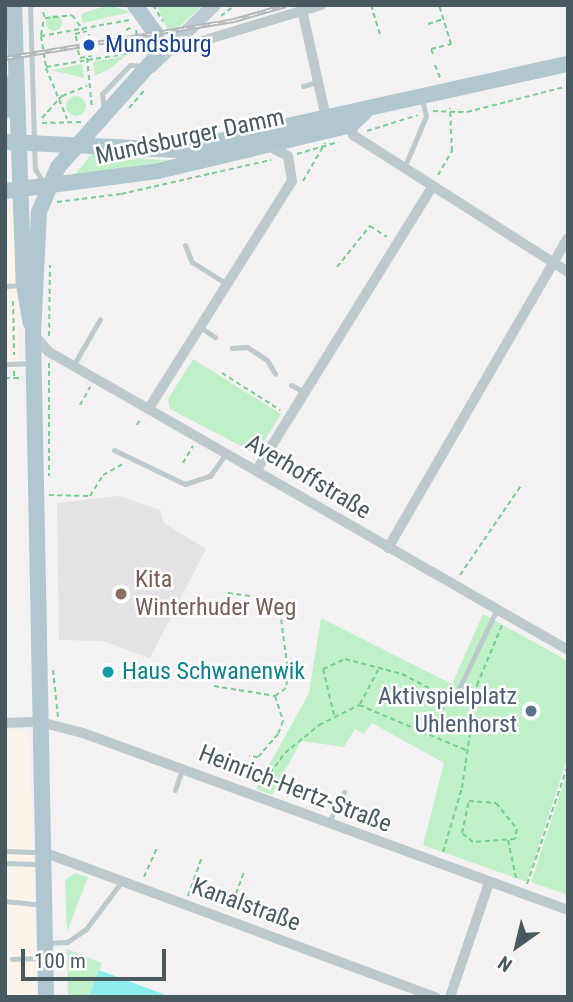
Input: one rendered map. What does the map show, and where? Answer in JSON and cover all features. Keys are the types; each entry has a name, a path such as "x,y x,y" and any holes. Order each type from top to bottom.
{"main road":[{"path":"28,5 15,12 10,45 16,74 22,159 13,190 24,285 33,334"},
{"path":"46,997 33,334 44,183 101,118 214,5"},
{"path":"133,13 156,34 151,66"},
{"name":"Mundsburger Damm","path":"44,183 268,146 363,113 423,106 568,65"},
{"path":"5,111 16,74"},
{"name":"Mundsburger Damm","path":"21,142 179,150 330,124 352,130 363,113"},
{"path":"13,190 44,183"}],"street":[{"path":"169,51 321,5"},
{"path":"302,9 330,124"},
{"path":"352,130 432,187 568,272"},
{"path":"149,408 292,180 288,156 268,146"},
{"path":"256,471 432,187"},
{"path":"387,548 557,265 568,238"},
{"name":"Averhoffstraße","path":"33,334 49,352 568,650"},
{"name":"Heinrich-Hertz-Straße","path":"5,723 40,722 58,726 439,866 568,910"},
{"name":"Kanalstraße","path":"43,858 121,881 436,997"},
{"path":"450,997 489,883"}],"lane":[{"path":"28,5 21,142 44,183"},
{"path":"303,86 318,81"},
{"path":"404,168 423,106"},
{"path":"185,245 192,262 227,284"},
{"path":"5,286 24,285"},
{"path":"73,366 100,318"},
{"path":"200,327 215,337"},
{"path":"232,348 247,347 267,360 275,374"},
{"path":"5,364 34,370"},
{"path":"292,385 304,393"},
{"path":"114,450 185,484 210,476 226,453"},
{"path":"451,698 502,612"},
{"path":"176,790 182,770"},
{"path":"328,824 344,792"},
{"path":"5,852 43,858"},
{"path":"5,869 8,863 43,858"},
{"path":"12,958 67,942 86,929 121,881"},
{"path":"5,901 44,905"}],"path":[{"path":"371,5 381,37"},
{"path":"433,54 431,49 452,44 439,5"},
{"path":"43,12 45,18 41,36 46,67 62,96 67,119"},
{"path":"41,36 133,13 134,26 141,44 137,52 46,67"},
{"path":"45,18 72,15 86,32 92,54 80,58 78,50"},
{"path":"428,24 444,19"},
{"path":"126,30 134,26"},
{"path":"77,41 75,34 86,32"},
{"path":"129,44 141,44"},
{"path":"87,60 88,86 101,118"},
{"path":"41,120 62,96 88,86"},
{"path":"60,200 121,194 323,148 352,130 423,106 450,107 467,112 568,86"},
{"path":"432,187 452,151 450,107"},
{"path":"292,180 304,181 323,148 330,124"},
{"path":"337,267 370,226 397,244"},
{"path":"48,503 50,255"},
{"path":"5,378 34,370"},
{"path":"222,373 290,416"},
{"path":"80,405 95,377"},
{"path":"137,425 140,420"},
{"path":"183,463 198,437"},
{"path":"48,495 90,496 103,475 129,458"},
{"path":"452,584 520,487"},
{"path":"214,686 275,696 286,688 288,672 280,611 272,599 228,593"},
{"path":"439,866 468,751 472,707 502,612"},
{"path":"51,659 57,696 58,726"},
{"path":"334,716 323,669 345,659 380,668 472,707"},
{"path":"254,796 285,753 334,716 359,705 380,668"},
{"path":"57,696 62,697"},
{"path":"249,757 258,757 278,734 283,721 275,696"},
{"path":"431,736 451,698"},
{"path":"359,705 468,751"},
{"path":"522,894 568,765"},
{"path":"469,802 496,803 509,815 517,829 515,839 507,839 473,842 462,833 469,802"},
{"path":"507,839 522,894"},
{"path":"139,888 158,846"},
{"path":"186,905 202,857"},
{"path":"227,920 244,872"}],"shaded area":[{"path":"5,209 16,215 19,369 5,370"},
{"name":"Kita Winterhuder Weg","path":"119,496 160,510 164,523 206,549 150,658 102,641 59,640 57,503"},
{"path":"5,730 29,730 36,997 5,997"}],"green space":[{"path":"108,5 131,12 83,23 81,14"},
{"path":"157,5 203,5 170,35"},
{"path":"51,15 57,15 62,23 60,29 51,31 46,26 46,20"},
{"path":"125,56 111,68 95,76 93,62"},
{"path":"82,64 84,78 51,70"},
{"path":"76,96 83,99 86,106 83,113 76,116 69,113 66,106 69,99"},
{"path":"92,154 126,158 170,160 72,178"},
{"path":"193,359 281,414 256,454 170,409 168,399"},
{"path":"483,614 568,661 568,756 527,882 423,845 444,763 372,723 364,734 355,729 344,747 301,741 272,795 256,789 309,693 321,618 452,684"},
{"path":"568,770 568,895 531,882"},
{"path":"75,873 88,877 67,932 65,880"},
{"path":"67,949 102,963 89,997 68,997"}],"water":[{"path":"99,970 171,997 89,997"}],"railway":[{"path":"5,58 234,20 286,5"}],"place":[{"name":"Mundsburg","path":"89,45"},
{"name":"Kita Winterhuder Weg","path":"121,594"},
{"name":"Haus Schwanenwik","path":"108,672"},
{"name":"Aktivspielplatz Uhlenhorst","path":"531,711"}]}
